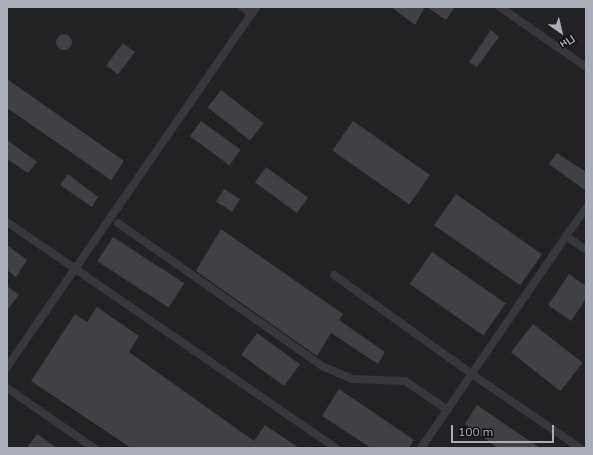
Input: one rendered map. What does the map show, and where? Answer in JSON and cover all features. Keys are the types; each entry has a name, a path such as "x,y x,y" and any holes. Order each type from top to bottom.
{"lane":[{"path":"7,367 254,10 242,7"},
{"path":"500,7 586,67"},
{"path":"421,448 473,375 586,208"},
{"path":"7,222 336,448"},
{"path":"118,223 324,367 352,379 405,381 448,410"},
{"path":"566,236 586,250"},
{"path":"334,275 473,375 580,448"},
{"path":"7,388 94,448"}],"shaded area":[{"path":"7,7 586,7 586,448 7,448"}],"building":[{"path":"391,7 425,7 415,25"},
{"path":"427,7 455,7 446,20"},
{"path":"491,30 499,37 477,67 469,62"},
{"path":"61,34 67,34 72,39 70,48 67,50 61,50 56,45 56,39"},
{"path":"123,43 135,52 118,74 106,65"},
{"path":"7,79 124,161 111,180 7,108"},
{"path":"221,90 264,123 250,141 207,107"},
{"path":"201,121 241,150 229,165 190,136"},
{"path":"353,121 430,175 409,204 332,150"},
{"path":"7,140 37,162 28,173 7,159"},
{"path":"557,153 586,172 586,191 549,164"},
{"path":"266,167 308,198 297,213 255,182"},
{"path":"68,174 98,197 92,207 60,185"},
{"path":"224,189 240,199 232,212 216,202"},
{"path":"456,194 542,254 520,285 434,225"},
{"path":"221,229 343,314 339,320 385,352 378,364 331,333 317,356 196,271"},
{"path":"113,237 184,283 168,308 97,261"},
{"path":"7,245 27,260 16,277 7,270"},
{"path":"432,252 506,304 483,336 410,284"},
{"path":"569,274 586,286 586,299 571,321 548,305"},
{"path":"7,286 19,295 7,310"},
{"path":"97,307 139,336 129,352 254,441 265,425 299,448 131,448 31,381 75,314 87,322"},
{"path":"533,324 583,363 560,391 511,352"},
{"path":"257,333 300,364 284,386 241,355"},
{"path":"339,389 414,440 409,448 371,448 322,416"},
{"path":"477,405 540,448 498,448 465,424"},
{"path":"37,434 57,448 27,448"}]}
